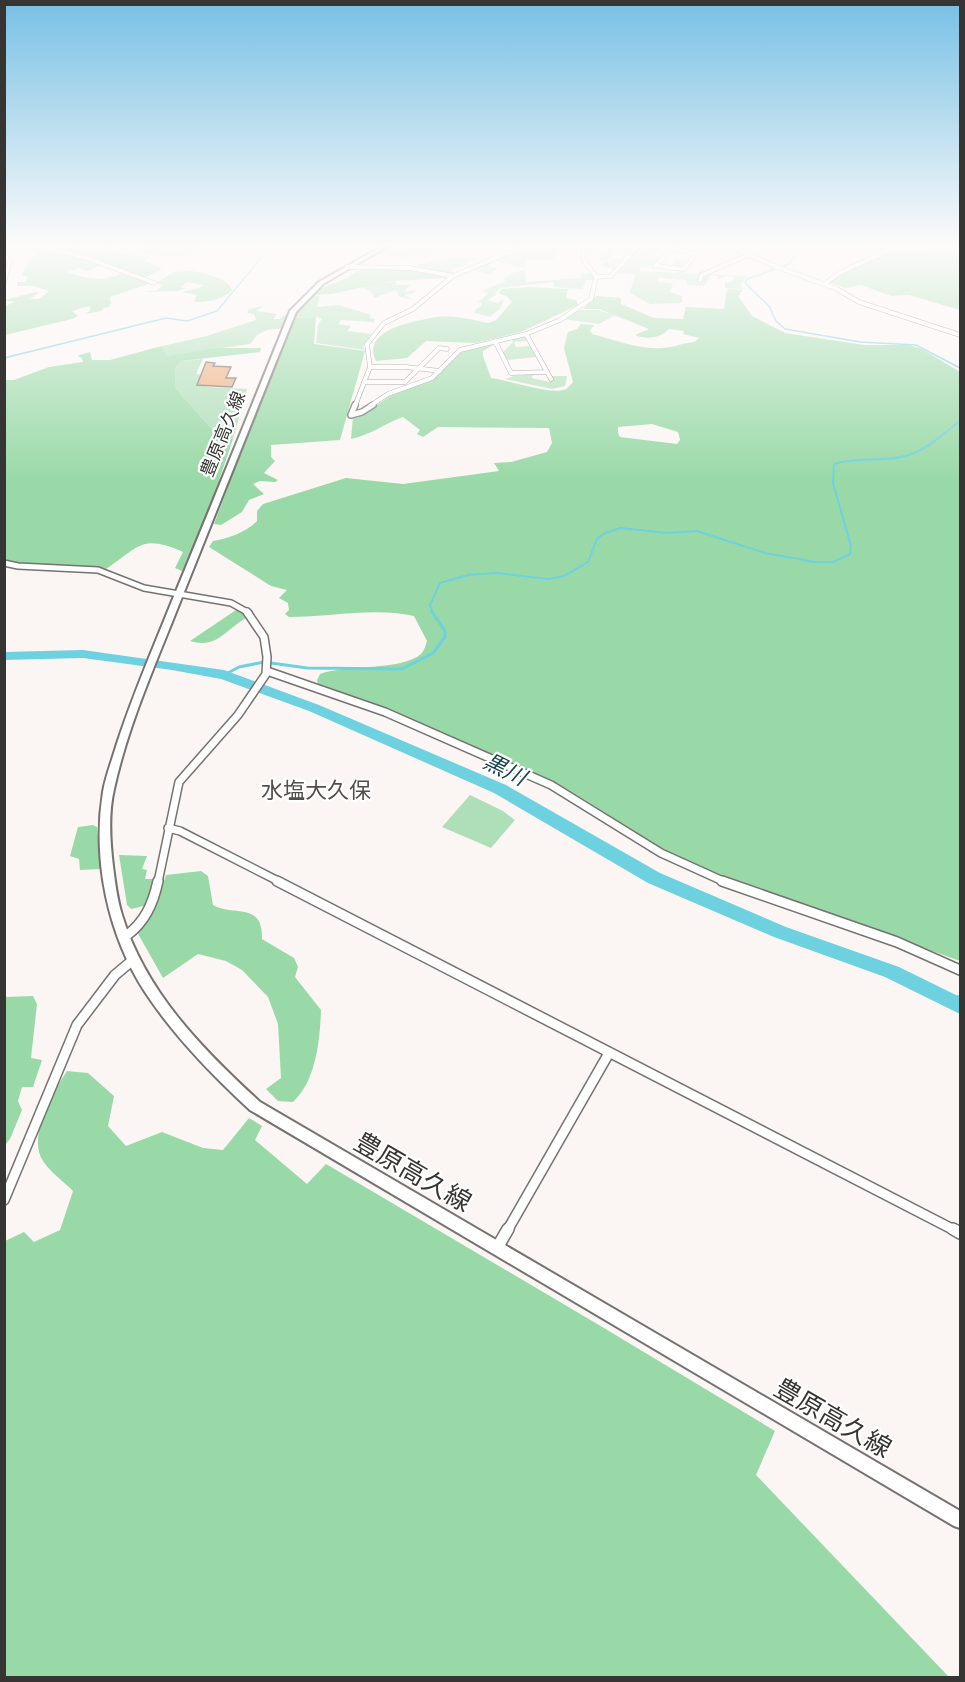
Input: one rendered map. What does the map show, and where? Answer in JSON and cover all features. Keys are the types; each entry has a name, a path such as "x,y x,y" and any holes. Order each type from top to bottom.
{"main road":[{"name":"豊原高久線","path":"285,324 143,683 113,768 104,837 116,915 134,959 163,1008 216,1071 255,1106 960,1520"}],"street":[{"path":"382,324 367,344 370,367 351,415 362,412 388,394 423,383 440,371 460,350 526,334 549,324"},
{"path":"928,324 960,335"},
{"path":"526,334 551,379"},
{"path":"495,340 511,373 547,372"},
{"path":"364,382 405,382 439,348 447,348"},
{"path":"370,367 440,371"},
{"path":"4,563 18,566 98,570 132,585 240,607 259,627 264,637 267,671 247,703 179,782 160,876 148,912 138,927 126,936"},
{"path":"267,671 385,712 551,784 578,798 639,840 702,873 859,929 960,970"},
{"path":"168,828 180,831 216,849 960,1233"},
{"path":"4,1200 77,1025 115,975 134,959"},
{"path":"496,1248 609,1053"}],"green space":[{"path":"5,324 49,324 5,335"},
{"path":"242,324 289,324 286,328 267,330 257,335 250,344 166,356 158,347 207,336"},
{"path":"291,324 315,324 314,344 365,351 340,440 271,445 271,457 275,461 264,473 278,480 275,482 260,481 253,484 264,494 249,500 242,512 221,525 214,524"},
{"path":"403,324 537,324 521,332 475,343 426,341 407,358 376,361 373,350 376,341 392,328"},
{"path":"581,324 594,325 590,330 592,334 648,348 671,347 694,342 699,338 683,334 684,331 669,329 653,337 635,335 649,329 638,324 768,324 785,333 864,345 909,345 922,349 960,372 960,961 682,861 554,782 318,686 317,680 320,674 401,663 421,654 427,641 414,616 367,612 289,617 285,614 289,610 288,603 279,598 287,590 271,586 209,547 213,541 224,539 253,525 257,521 257,511 263,504 346,478 403,484 499,471 494,463 511,462 547,452 552,443 549,428 438,427 423,437 417,434 420,430 403,417 351,439 353,416 370,410 390,396 435,378 459,353 492,343 493,345 483,351 491,378 560,391 573,382 564,348 568,332 577,329","holes":["652,424 678,432 680,440 677,444 620,437 618,427"]},
{"path":"318,325 351,326 347,331 371,334 363,346 365,350 316,343"},
{"path":"524,335 527,341 514,342 516,347 530,346 536,357 507,360 503,352 513,342 511,338"},
{"path":"162,347 166,356 217,348 261,348 260,352 181,361 175,369 176,389 219,437 233,439 203,528 182,571 175,568 183,552 150,543 134,549 106,569 30,565 5,561 5,380 14,380 49,367 83,362 82,358 77,356 90,352 92,360 110,360"},
{"path":"203,359 196,374 212,375 207,387 247,389 233,439 219,437 176,389 175,369 181,361"},
{"path":"537,374 532,378 549,382 551,376 567,376 565,386 552,389 505,379 514,376"},
{"path":"239,608 246,618 220,637 207,642 190,641"},
{"path":"470,795 503,811 515,820 491,848 442,827"},
{"path":"93,825 97,827 100,869 80,870 79,859 70,856 78,827"},
{"path":"119,855 147,856 142,869 147,870 145,879 156,879 148,905 131,909 127,905"},
{"path":"201,871 208,876 213,905 252,915 258,919 262,939 294,958 298,967 295,977 321,1010 318,1047 312,1072 301,1093 293,1102 278,1101 266,1089 281,1078 278,1024 268,997 242,970 226,961 198,954 163,978 137,932 154,905 166,875"},
{"path":"33,996 37,1004 31,1058 42,1060 33,1087 22,1087 18,1101 22,1110 10,1139 5,1145 5,997"},
{"path":"67,1071 88,1073 114,1096 108,1126 126,1146 162,1132 203,1148 223,1150 249,1118 262,1126 255,1140 307,1184 326,1164 775,1431 756,1475 949,1677 5,1678 5,1241 24,1232 34,1242 60,1230 73,1191 43,1161 38,1140 49,1102"}],"building":[{"path":"206,362 215,363 213,366 231,367 226,378 236,378 232,387 197,385"}],"waterway":[{"path":"4,358 140,324"},
{"path":"780,324 785,329 860,342 916,345 960,368"},
{"path":"433,613 430,605 440,583 468,575 497,573 548,579 564,576 588,562 597,539 603,534 620,528 667,533 697,531 765,553 815,562 833,562 850,554 851,546 833,483 834,464 852,460 891,459 909,455 929,445 960,421"},
{"path":"224,675 239,667 264,662 307,668 402,669 433,653 445,637 445,631 432,612"},
{"name":"黒川","path":"4,656 83,654 224,675 314,708 500,789 654,878 780,932 892,972 960,1006"},
{"name":"黒川","path":"947,999 960,997"}],"district":[{"name":"水塩大久保","path":"316,790"}]}
